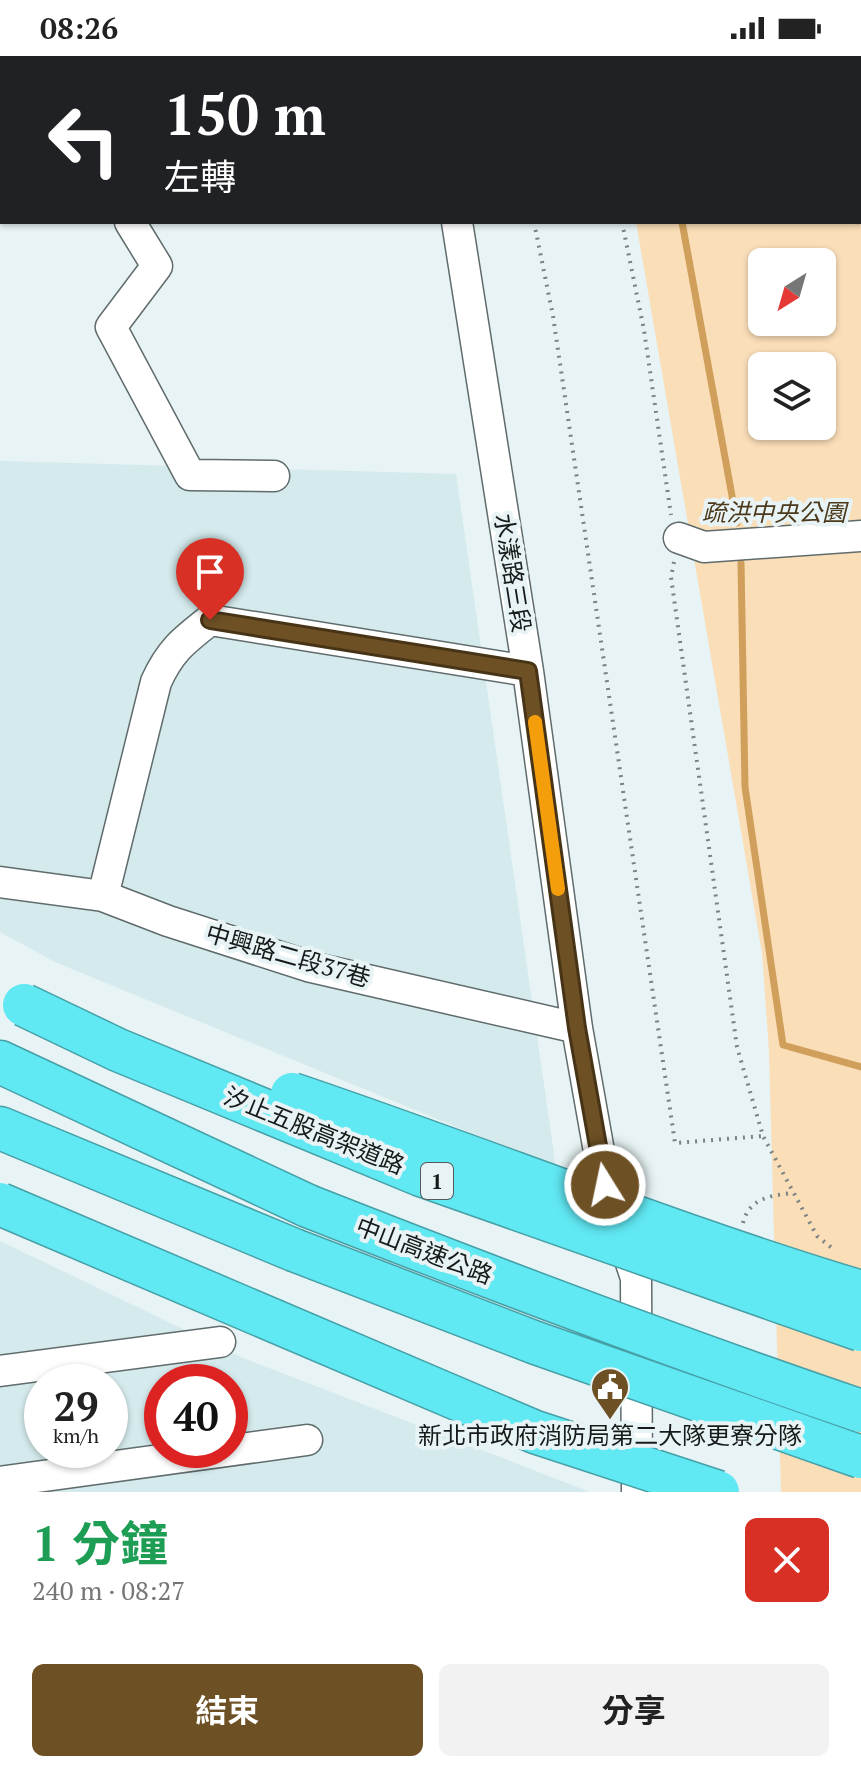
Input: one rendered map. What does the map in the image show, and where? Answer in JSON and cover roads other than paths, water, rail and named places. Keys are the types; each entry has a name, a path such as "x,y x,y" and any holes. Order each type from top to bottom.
{"highway":[{"name":"1","path":"12,999 394,1128 704,1242 861,1292"},
{"name":"汐止五股高架道路","path":"12,999 118,1050 421,1175 861,1330"},
{"name":"中山高速公路","path":"0,1062 308,1206 470,1270 861,1411"},
{"name":"中山高速公路","path":"0,1128 294,1250 536,1343 861,1457"},
{"path":"0,1204 535,1432 718,1492"}],"street":[{"path":"131,224 157,266 111,327 190,475 274,476"},
{"name":"水漾路三段","path":"457,224 528,671 577,1028 605,1185 636,1278 637,1492"},
{"path":"679,538 704,547 861,536"},
{"path":"103,896 156,682 166,660 183,641 210,620 528,671"},
{"name":"中興路二段37巷","path":"0,882 103,896 168,921 311,967 577,1028"},
{"path":"0,1371 220,1342"},
{"path":"0,1482 307,1440"}],"waterway":[{"path":"682,224 737,523"},
{"path":"741,563 745,787 783,1045 861,1067"}],"place":[{"name":"新北市政府消防局第二大隊更寮分隊","path":"610,1421"}],"park label":[{"name":"疏洪中央公園","path":"774,513"}]}
